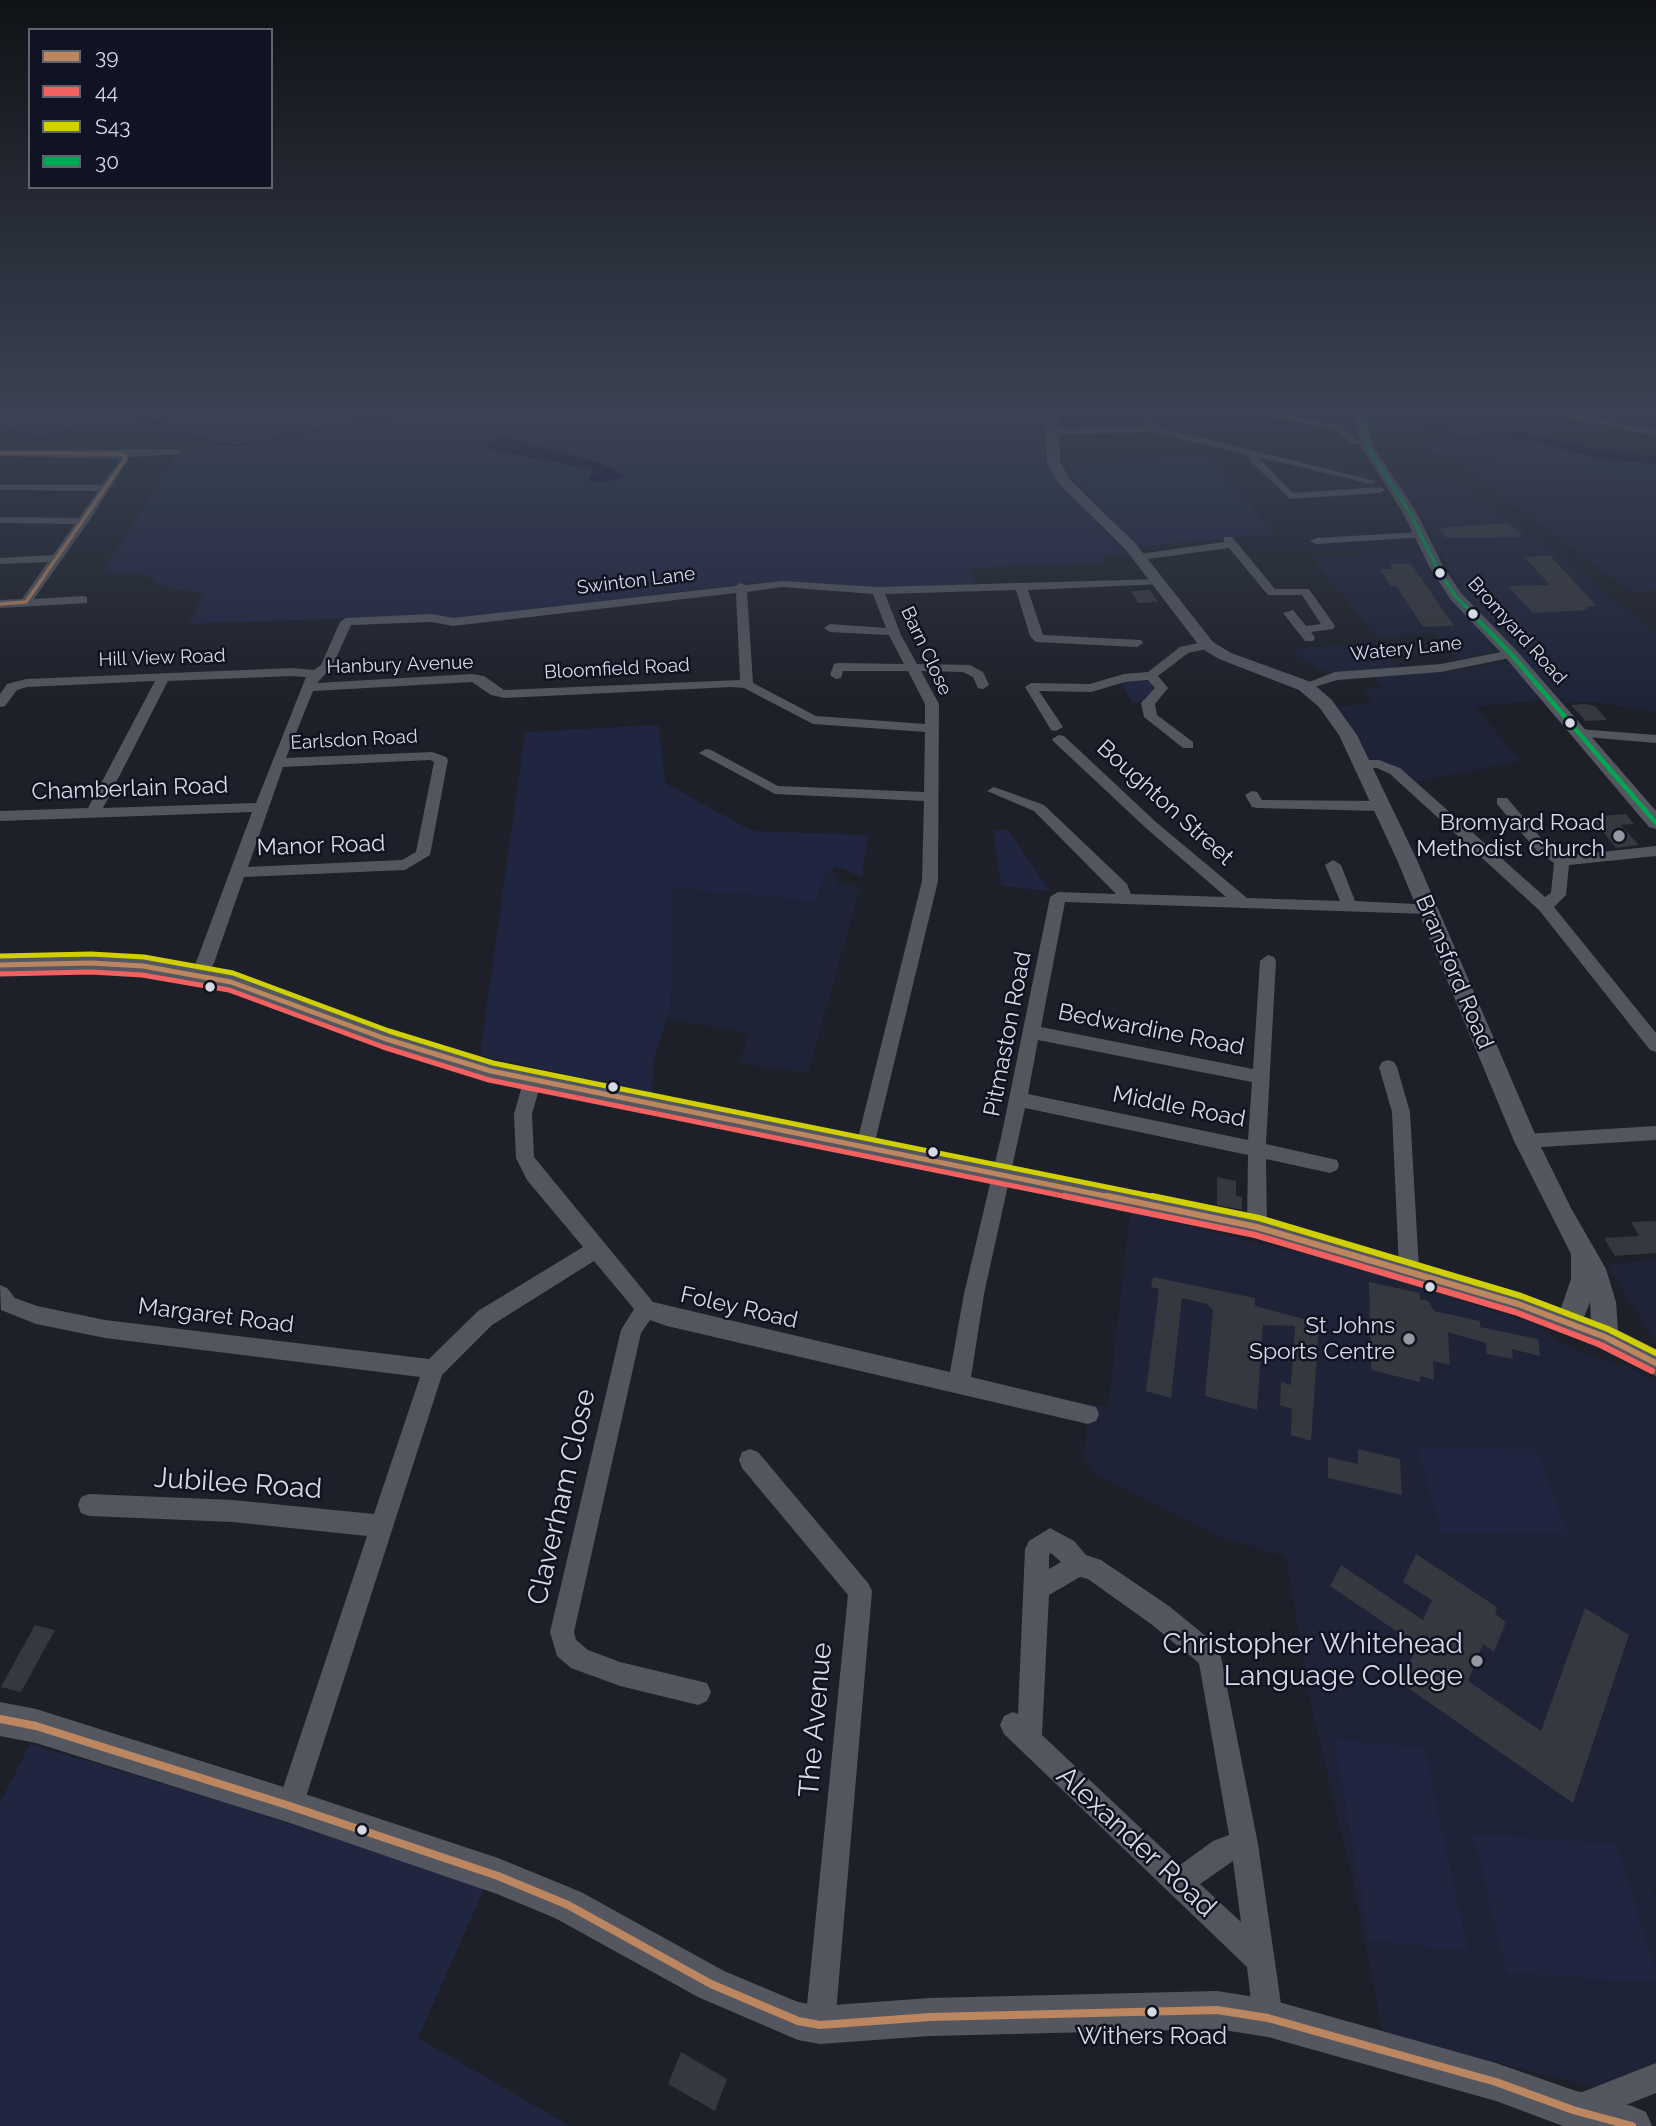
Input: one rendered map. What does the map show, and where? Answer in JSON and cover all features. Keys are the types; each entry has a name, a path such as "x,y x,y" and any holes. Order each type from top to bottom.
{"main road":[{"name":"Bransford Road","path":"1092,509 1140,557 1207,645 1225,656 1305,686 1316,694 1337,718 1363,764 1428,909 1526,1141 1593,1269 1603,1302 1605,1337"},
{"name":"Bromyard Road","path":"1404,509 1456,597 1511,654 1656,823"},
{"path":"0,965 91,963 143,966 231,982 284,999 386,1039 491,1070 1257,1227 1409,1270 1569,1323 1605,1337 1656,1363"},
{"name":"Bransford Road","path":"1569,1323 1584,1279 1580,1248"},
{"path":"0,1719 36,1726 290,1806 498,1876 556,1900 711,1984 798,2021 820,2025 930,2017 1217,2010 1268,2018 1496,2082 1573,2110 1632,2126"}],"street":[{"path":"26,602 92,509"},
{"path":"0,520 84,521"},
{"path":"1316,541 1421,535"},
{"path":"1140,557 1230,542 1272,593 1306,591"},
{"path":"0,561 58,558"},
{"path":"1289,613 1306,635 1333,631 1298,579"},
{"name":"Swinton Lane","path":"199,976 206,963 277,763 308,687 326,667 341,626 355,620 431,618 462,621 741,586 782,584 878,591 1160,582"},
{"path":"741,586 747,685 813,720 930,729"},
{"path":"1021,586 1036,636 1040,639 1137,643"},
{"name":"Barn Close","path":"865,1146 930,881 932,797 932,704 911,668 878,591"},
{"path":"0,604 83,600"},
{"path":"830,628 894,632"},
{"path":"1187,738 1151,718 1148,703 1162,688 1151,676 1184,650 1207,645"},
{"name":"Watery Lane","path":"1305,686 1335,676 1441,668 1511,654"},
{"path":"836,676 838,667 966,668 978,675 983,685"},
{"name":"Hill View Road","path":"0,703 9,689 26,683 317,674"},
{"name":"Boughton Street","path":"1151,676 1124,678 1091,688 1029,682 1058,726 1152,826 1241,902"},
{"path":"93,813 164,677"},
{"name":"Hanbury Avenue","path":"308,687 472,678 479,679 490,688"},
{"name":"Bloomfield Road","path":"490,688 504,694 732,682 747,685"},
{"path":"1579,733 1656,739"},
{"path":"706,753 775,790 932,797"},
{"name":"Earlsdon Road","path":"277,763 432,756 442,763 423,855 405,865"},
{"path":"1363,764 1379,764 1395,771 1545,906 1656,1045"},
{"path":"994,790 1039,808 1122,888 1125,900 1428,909"},
{"path":"1252,795 1257,804 1381,806"},
{"path":"1502,802 1542,848 1562,861 1656,851"},
{"name":"Chamberlain Road","path":"0,816 261,807"},
{"path":"1545,906 1558,895 1562,861"},
{"name":"Manor Road","path":"239,872 405,865"},
{"path":"1333,865 1349,905"},
{"name":"Pitmaston Road","path":"959,1384 974,1294 1018,1099 1058,897 1125,900"},
{"path":"1257,1227 1257,1148 1268,961"},
{"name":"Bedwardine Road","path":"1032,1032 1261,1077"},
{"path":"1388,1067 1401,1112 1409,1270"},
{"name":"Foley Road","path":"533,1079 523,1114 525,1158 534,1174 595,1250 646,1308 667,1317 1088,1414"},
{"name":"Middle Road","path":"1018,1099 1330,1165"},
{"path":"1526,1141 1656,1133"},
{"path":"290,1806 433,1369 485,1318 595,1250"},
{"name":"Margaret Road","path":"0,1294 8,1304 36,1315 105,1328 433,1369"},
{"name":"Claverham Close","path":"646,1308 631,1330 562,1632 566,1647 580,1659 620,1674 698,1692"},
{"name":"The Avenue","path":"750,1460 860,1591 820,2025"},
{"name":"Jubilee Road","path":"89,1505 233,1511 382,1526"},
{"path":"1079,1565 1037,1588 1035,1558 1041,1543 1050,1540 1058,1543 1079,1565 1093,1568 1160,1615 1210,1656 1244,1844 1268,2018"},
{"name":"Alexander Road","path":"1037,1588 1021,1733 1259,1959"},
{"path":"1180,1883 1223,1851 1244,1844"},
{"path":"1573,2110 1656,2078"}],"shaded area":[{"path":"142,509 1084,509 1127,554 1101,557 1105,563 973,568 970,573 976,584 971,585 881,588 757,582 453,619 432,615 189,624 205,593 165,588 143,573 103,572"},
{"path":"1102,509 1253,509 1274,534 1136,547"},
{"path":"1414,509 1494,509 1656,633 1656,712 1594,702 1565,703 1465,597"},
{"path":"1520,509 1656,509 1656,590 1632,593"},
{"path":"1423,551 1449,597 1493,645 1494,651 1457,660 1434,632 1377,638 1311,557"},
{"path":"1380,642 1405,675 1511,663 1541,700 1475,707 1521,761 1416,782 1382,762 1368,759 1337,707 1372,703 1363,690 1382,687 1375,677 1339,681 1293,652 1304,648"},
{"path":"1151,681 1155,686 1153,692 1137,703 1132,702 1121,682"},
{"path":"659,725 665,783 752,831 868,835 862,877 836,866 823,878 816,901 672,888 671,1004 654,1060 652,1094 480,1055 525,732"},
{"path":"993,830 1008,830 1050,891 1001,886"},
{"path":"830,872 837,873 838,884 861,886 808,1073 739,1063 749,1033 668,1019 672,888 816,901 823,878"},
{"name":"Christopher Whitehead Language College","path":"1130,1212 1351,1265 1535,1324 1568,1347 1630,1368 1656,1381 1656,1887 1653,1889 1656,1894 1656,2066 1598,2088 1383,2034 1349,1862 1312,1712 1286,1557 1220,1536 1093,1472 1084,1458 1089,1404 1108,1407"},
{"path":"1656,1260 1656,1344 1607,1264"},
{"path":"1417,1447 1536,1449 1568,1535 1442,1532"},
{"path":"1334,1740 1424,1747 1468,1950 1370,1941"},
{"path":"30,1744 207,1797 485,1887 418,2038 570,2126 0,2126 0,1803"},
{"path":"1473,1835 1616,1843 1656,1972 1656,1982 1507,1973"}],"building":[{"path":"1509,523 1523,537 1447,538 1439,528"},
{"path":"1550,556 1597,606 1585,607 1588,610 1533,613 1508,586 1550,585 1524,557"},
{"path":"1390,564 1411,564 1454,626 1423,627 1396,586 1391,586 1380,569 1393,569"},
{"path":"1150,590 1158,602 1138,603 1131,591"},
{"path":"1571,705 1595,706 1607,720 1586,721"},
{"name":"Bromyard Road Methodist Church","path":"1626,814 1634,824 1621,825 1639,845 1616,848 1591,817"},
{"path":"1217,1177 1236,1181 1236,1196 1242,1197 1242,1210 1217,1205"},
{"path":"1656,1221 1656,1253 1615,1256 1604,1238 1639,1236 1631,1222"},
{"path":"1153,1277 1255,1298 1255,1306 1319,1323 1311,1441 1291,1435 1292,1409 1280,1405 1281,1382 1291,1385 1295,1326 1263,1325 1257,1410 1205,1396 1213,1310 1207,1304 1182,1298 1171,1398 1146,1391 1159,1289 1151,1287"},
{"name":"St Johns Sports Centre","path":"1369,1282 1420,1293 1420,1299 1428,1301 1434,1311 1480,1321 1480,1327 1538,1339 1540,1356 1512,1349 1513,1359 1487,1354 1486,1343 1448,1332 1450,1365 1433,1361 1434,1380 1420,1376 1420,1382 1371,1370"},
{"path":"1358,1449 1400,1459 1402,1495 1328,1478 1328,1457 1358,1464"},
{"path":"1416,1554 1497,1607 1495,1614 1506,1622 1494,1652 1483,1644 1468,1681 1541,1731 1585,1608 1629,1635 1573,1803 1401,1683 1417,1645 1330,1586 1341,1565 1423,1620 1432,1600 1403,1582"},
{"path":"35,1625 55,1630 21,1692 1,1687"},
{"path":"681,2052 727,2079 715,2111 668,2084"}],"transit line":[{"name":"39","path":"0,604 26,602 90,509"},
{"name":"30","path":"1408,509 1437,568 1456,597 1511,654 1656,823"},
{"name":"S43","path":"0,956 91,954 144,957 233,973 389,1031 493,1063 1259,1218 1521,1296 1608,1329 1656,1353"},
{"name":"39","path":"0,965 91,963 143,966 231,982 386,1039 491,1071 1257,1227 1518,1304 1605,1337 1656,1363"},
{"name":"44","path":"0,974 91,972 142,975 229,990 383,1047 489,1080 1255,1235 1515,1312 1601,1345 1652,1371"},
{"name":"39","path":"0,1719 36,1726 290,1806 498,1876 568,1905 711,1984 798,2021 820,2025 930,2017 1217,2010 1268,2018 1496,2082 1573,2110 1632,2126"}],"place":[{"name":"Bromyard Road Methodist Church","path":"1619,836"},
{"name":"St Johns Sports Centre","path":"1409,1339"},
{"name":"Christopher Whitehead Language College","path":"1477,1661"},
{"name":"Withers Road","path":"1152,2012"}]}
